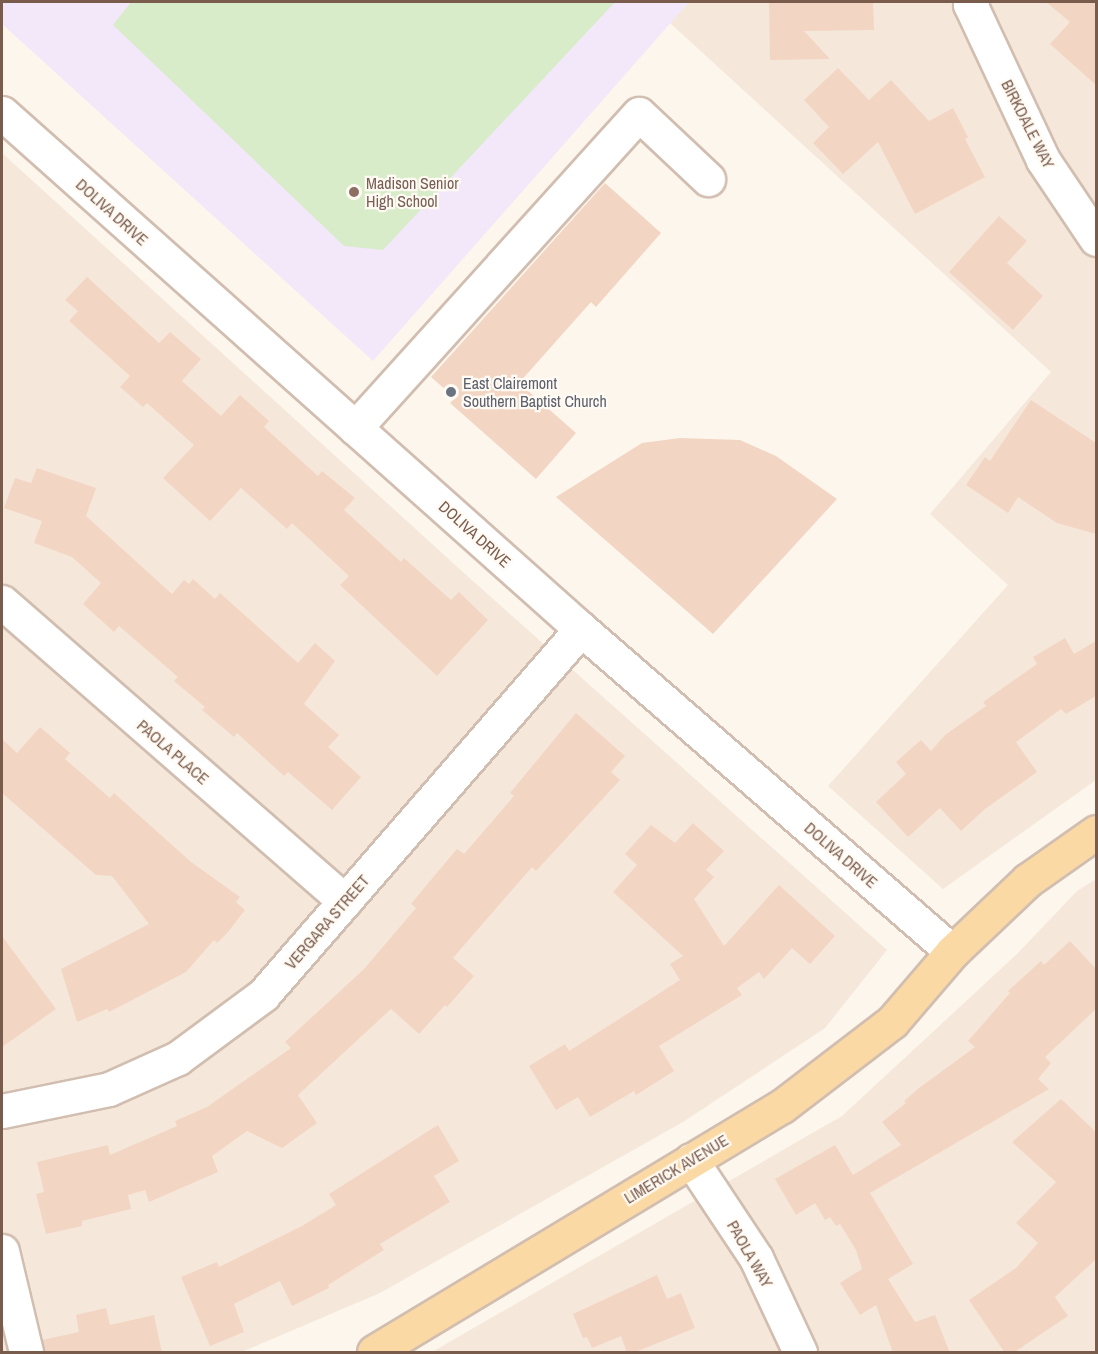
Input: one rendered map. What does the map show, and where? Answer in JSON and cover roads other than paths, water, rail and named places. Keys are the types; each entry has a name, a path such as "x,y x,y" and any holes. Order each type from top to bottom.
{"main road":[{"name":"LIMERICK AVENUE","path":"374,1353 782,1106 892,1022 952,952 1028,880 1096,832"}],"street":[{"name":"BIRKDALE WAY","path":"971,3 1043,160 1096,239"},
{"name":"DOLIVA DRIVE","path":"2,113 580,629 952,952"},
{"path":"355,428 639,114 708,178"},
{"name":"PAOLA PLACE","path":"2,602 345,901"},
{"name":"VERGARA STREET","path":"2,1111 109,1089 178,1058 263,995 580,629"},
{"name":"PAOLA WAY","path":"691,1160 756,1258 800,1353"},
{"path":"2,1251 26,1353"}],"place":[{"name":"Madison Senior High School","path":"354,192"},
{"name":"East Clairemont Southern Baptist Church","path":"451,392"}]}
